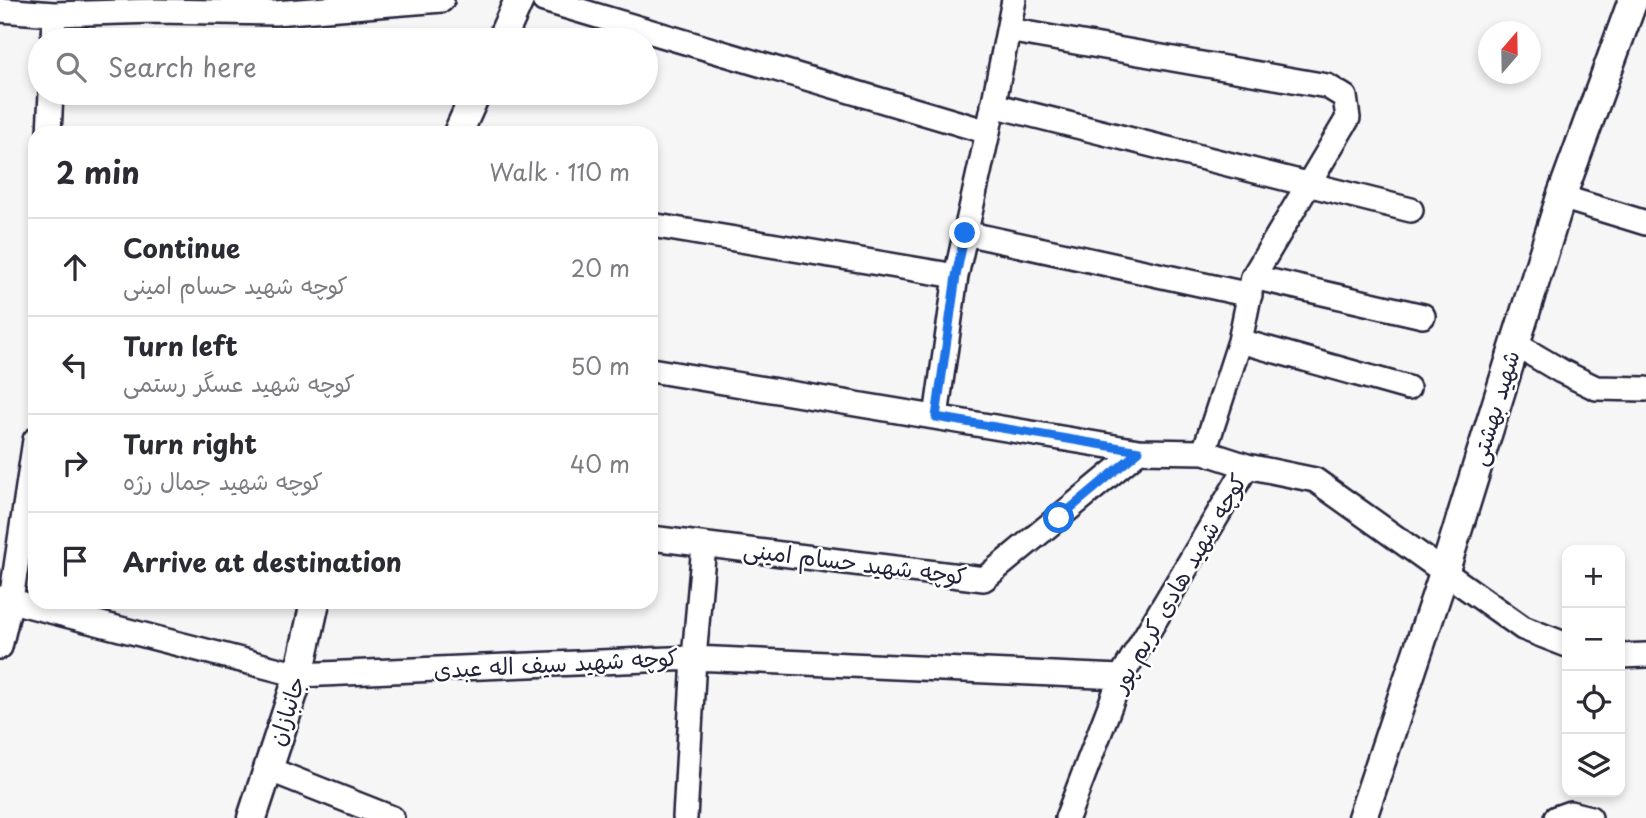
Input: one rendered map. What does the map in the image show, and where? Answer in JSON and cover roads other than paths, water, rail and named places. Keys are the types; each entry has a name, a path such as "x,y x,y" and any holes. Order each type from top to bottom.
{"street":[{"path":"0,10 54,14 156,5 275,13 442,0"},
{"path":"507,28 520,0"},
{"path":"544,0 638,28"},
{"path":"936,417 956,276 1014,0"},
{"name":"شهید بهشتی","path":"1362,818 1444,573 1561,197 1633,0"},
{"path":"53,28 54,14"},
{"path":"1008,30 1328,86 1345,97 1348,118 1252,286 1240,341 1204,452"},
{"path":"658,34 988,132"},
{"path":"49,126 50,105"},
{"path":"461,126 471,105"},
{"path":"993,105 1411,210"},
{"path":"1561,197 1646,223"},
{"path":"658,226 956,276"},
{"path":"965,233 1423,316"},
{"path":"1240,341 1408,388"},
{"path":"1515,344 1596,388 1646,389"},
{"path":"658,371 1139,451 1204,452 1247,466 1315,480 1523,628 1562,643"},
{"name":"کوچه شهید حسام امینی","path":"658,539 984,579 1139,451"},
{"name":"کوچه شهید هادی کریم پور","path":"1066,818 1121,677 1247,466"},
{"path":"0,647 28,479"},
{"path":"685,818 694,658 704,545"},
{"name":"کوچه شهید سیف اله عبدی","path":"6,599 28,605"},
{"name":"کوچه شهید سیف اله عبدی","path":"45,609 299,675 694,658 1121,677"},
{"name":"جانبازان","path":"252,818 299,675 313,609"},
{"path":"1625,656 1646,655"},
{"path":"268,769 392,818"}]}
